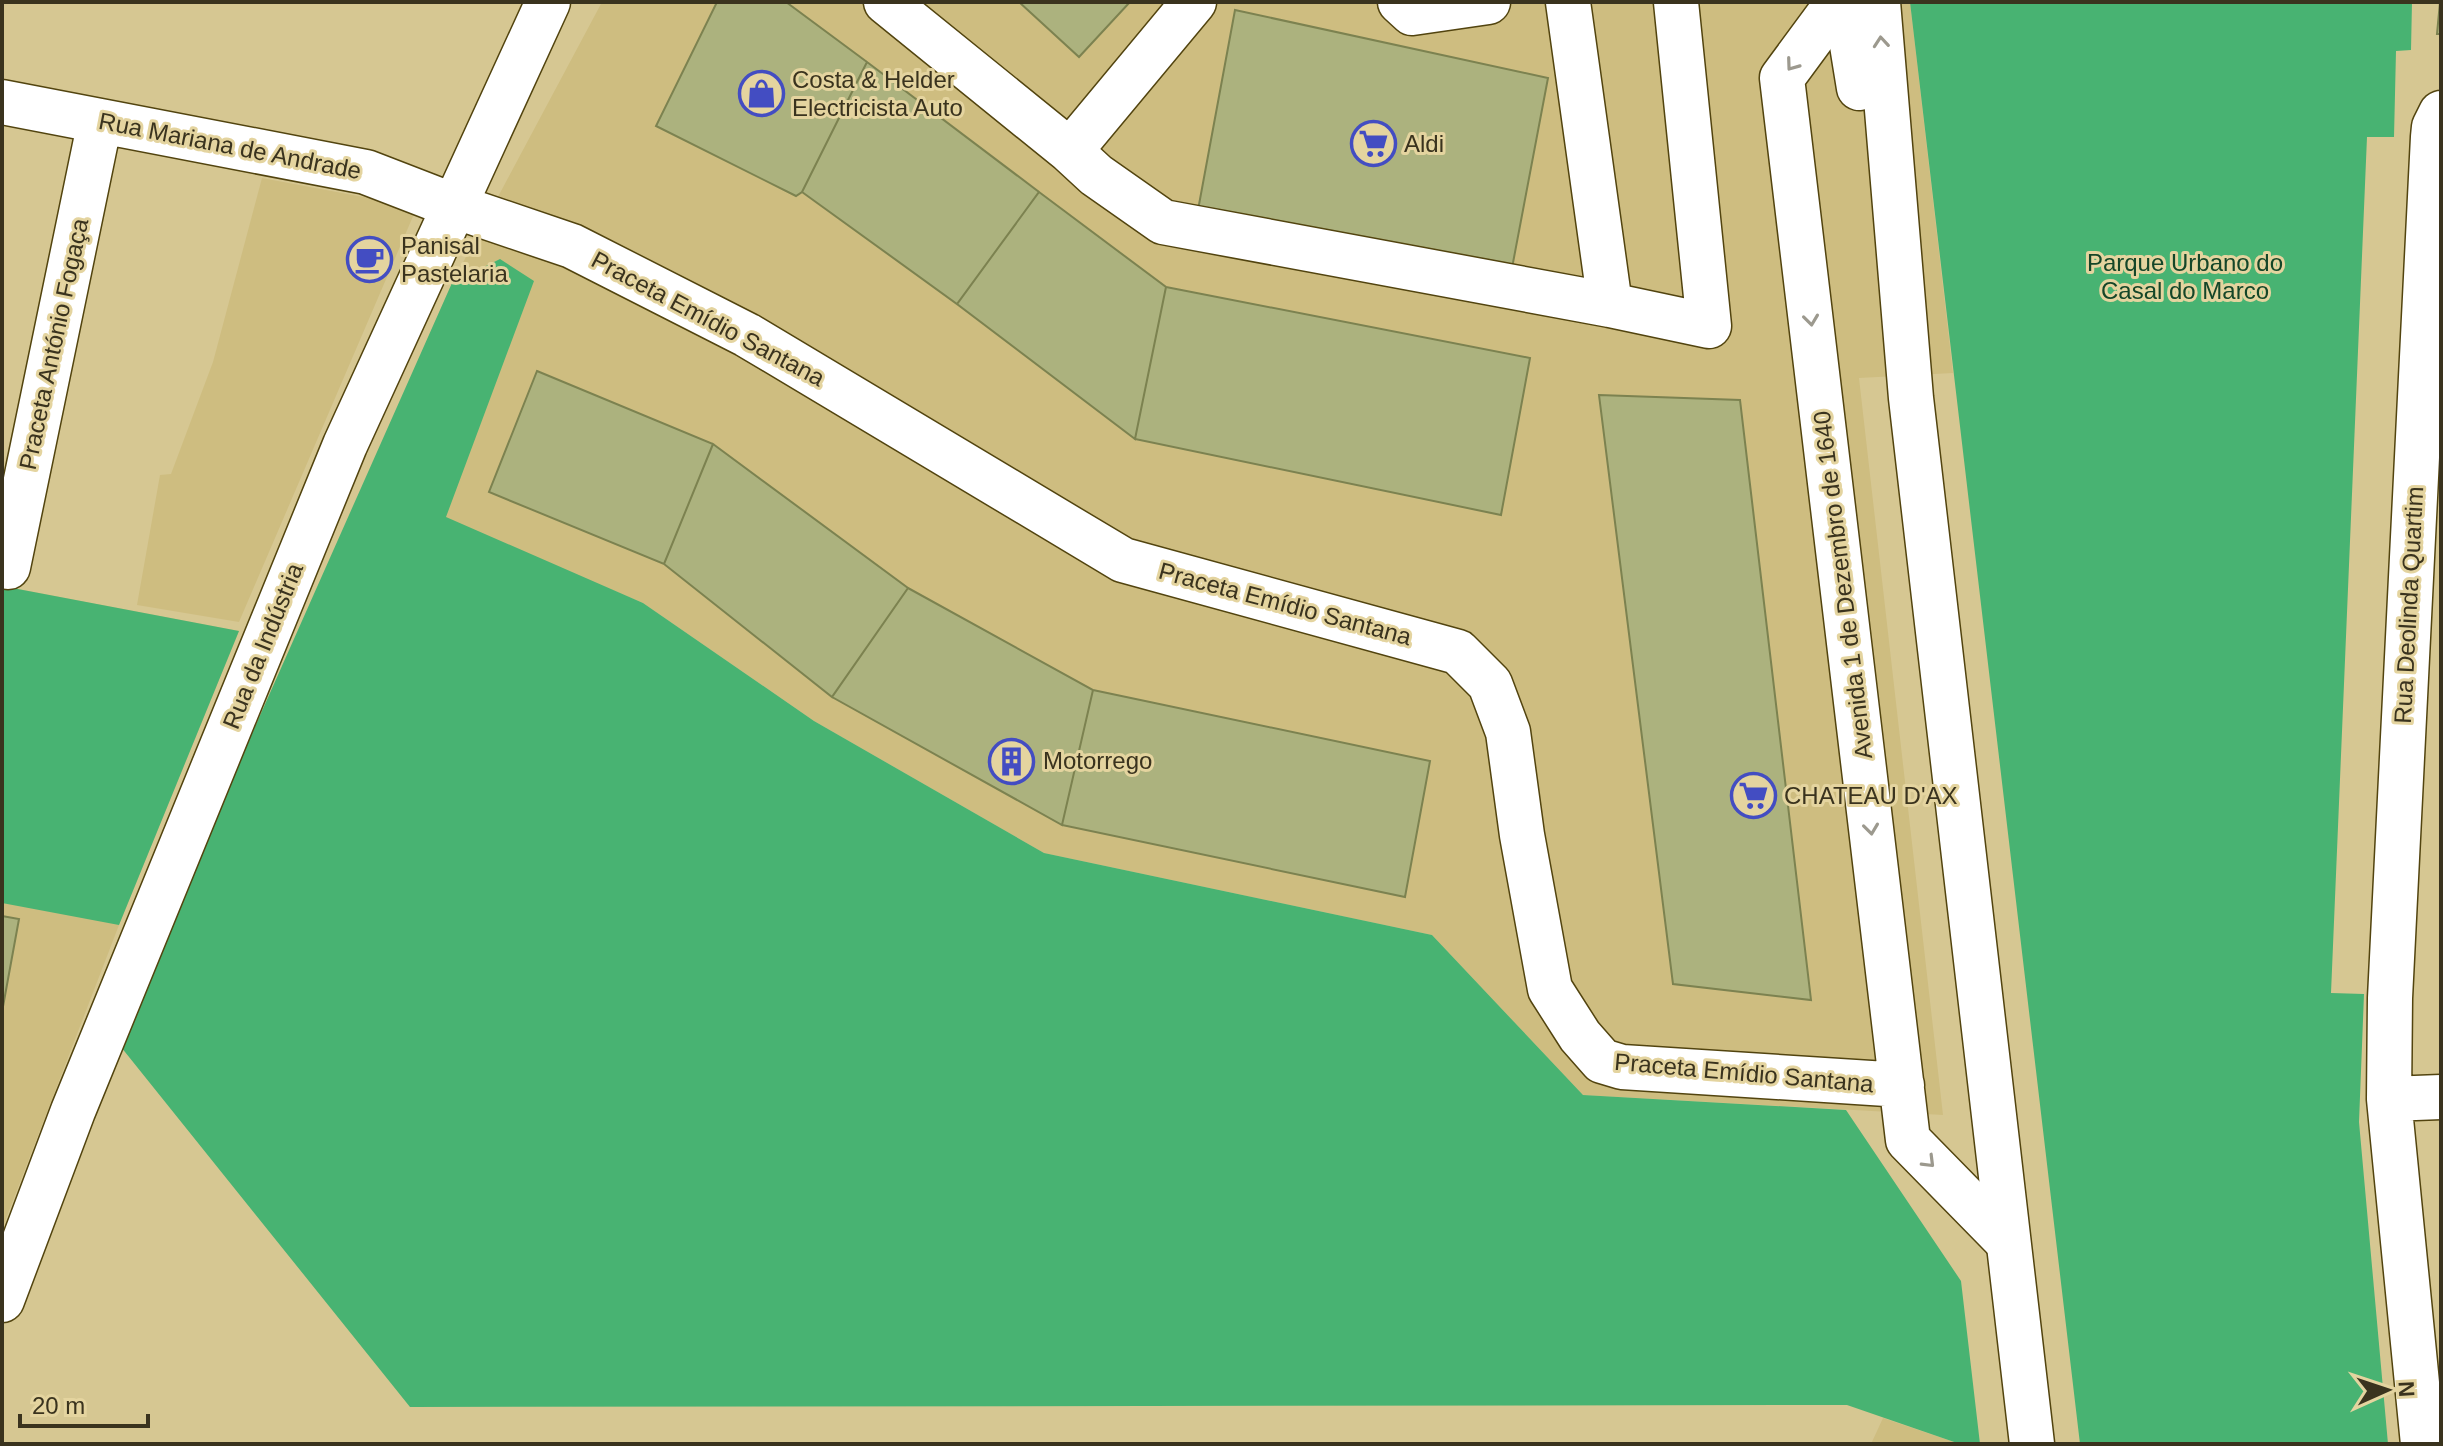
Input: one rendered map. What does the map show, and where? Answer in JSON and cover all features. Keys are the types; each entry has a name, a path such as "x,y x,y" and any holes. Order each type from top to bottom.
{"street":[{"name":"Rua da Indústria","path":"2,1300 73,1111 345,445 548,2"},
{"path":"886,2 1096,175 1163,222 1709,326 1676,2"},
{"path":"1070,151 1194,2"},
{"path":"1400,2 1412,13 1488,2"},
{"path":"1568,2 1610,305"},
{"name":"Avenida 1 de Dezembro de 1640","path":"1838,2 1782,78 1908,1140 2008,1242"},
{"path":"1845,2 1911,398"},
{"path":"1878,2 1911,398 2032,1444"},
{"name":"Rua Mariana de Andrade","path":"2,102 366,172 454,206"},
{"name":"Rua Deolinda Quartim","path":"2423,1444 2389,1099 2390,998 2433,137 2441,113"},
{"name":"Praceta António Fogaça","path":"8,567 100,121"},
{"name":"Praceta Emídio Santana","path":"454,206 572,246 747,335 1123,560 1458,652 1490,684 1508,732 1522,835 1550,989 1580,1036 1602,1061 1622,1067 1902,1085"},
{"path":"2389,1099 2441,1097"}],"shaded area":[{"path":"602,2 1910,2 1953,373 1859,378 1943,1115 1583,1095 1432,935 1044,853 814,721 643,603 364,485 452,283"},
{"path":"262,178 417,207 239,622 137,605 160,475 171,474 213,362"},
{"path":"2,586 239,631 119,925 2,1229"},
{"path":"1883,1418 1960,1444 1871,1444"}],"green space":[{"name":"Parque Urbano do Casal do Marco","path":"1910,2 2412,2 2411,50 2396,51 2394,137 2367,137 2331,993 2364,994 2359,1122 2388,1444 2080,1444"},
{"path":"500,259 534,281 446,517 643,603 814,721 1044,853 1432,935 1583,1095 1846,1110 1961,1281 1980,1444 1960,1444 1847,1405 410,1407 121,1047 238,765 452,283"},
{"path":"2,586 239,631 119,925 2,903"}],"building":[{"name":"Costa & Helder Electricista Auto","path":"717,2 786,2 867,62 802,192 796,196 656,126"},
{"path":"1019,2 1130,2 1079,57"},
{"path":"2440,2 2441,34 2437,34"},
{"name":"Aldi","path":"1235,10 1548,78 1512,268 1198,210"},
{"path":"867,62 1039,192 957,304 802,192"},
{"path":"1039,192 1166,287 1135,439 957,304"},
{"path":"1166,287 1530,358 1501,515 1135,439"},
{"path":"537,371 713,444 664,564 489,492"},
{"path":"1599,395 1740,400 1811,1000 1673,984"},
{"path":"713,444 908,588 832,697 664,564"},
{"name":"Motorrego","path":"908,588 1093,690 1062,825 832,697"},
{"path":"1093,690 1430,761 1405,897 1062,825"},
{"path":"2,916 19,919 2,1012"}],"place":[{"name":"Costa & Helder Electricista Auto","path":"761,94"},
{"name":"Aldi","path":"1373,144"},
{"name":"Panisal Pastelaria","path":"370,260"},
{"name":"Motorrego","path":"1012,761"},
{"name":"CHATEAU D'AX","path":"1753,796"}]}
